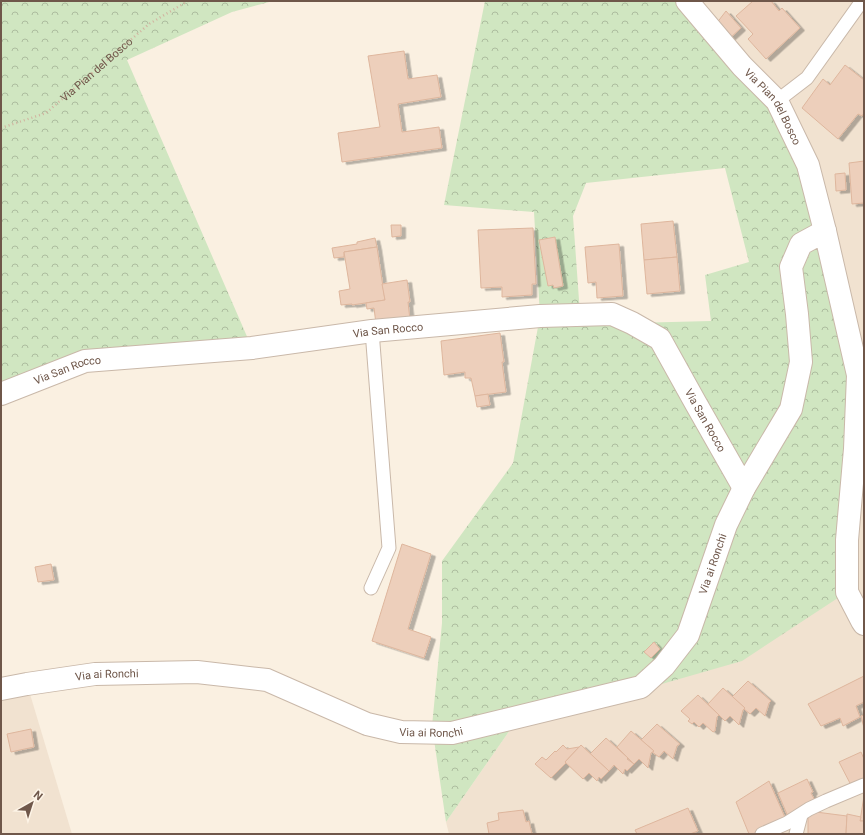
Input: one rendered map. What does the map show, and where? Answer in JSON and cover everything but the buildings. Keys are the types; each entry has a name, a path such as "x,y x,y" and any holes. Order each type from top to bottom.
{"street":[{"name":"Via Pian del Bosco","path":"687,1 742,66 777,101 808,165 825,231"},
{"path":"744,488 791,409 801,362 791,267 801,244 825,231 858,375 855,449 847,540 847,592 864,624"},
{"name":"Via San Rocco","path":"1,394 85,361 252,348 372,331 540,316 612,314 632,323 660,339 744,488"},
{"name":"Via ai Ronchi","path":"1,689 95,674 197,672 267,680 367,724 401,732 452,733 641,687 664,666 688,635 726,525 744,488"}],"lane":[{"path":"777,101 807,78 862,1"},
{"path":"371,588 389,548 372,331"},
{"path":"762,834 787,823 826,800 864,785"},
{"path":"796,834 802,815"}],"path":[{"name":"Via Pian del Bosco","path":"1,128 46,113 149,24 188,1"}],"shaded area":[{"path":"687,1 864,1 864,834 449,834 446,822 512,727 847,592"},
{"path":"27,684 72,834 1,834 1,689"}],"green space":[{"path":"1,1 273,1 232,12 127,60 252,348 85,361 1,394"},
{"path":"485,1 687,1 742,66 808,165 858,375 847,592 742,661 512,727 446,822 432,726 442,623 442,561 513,463 540,316 534,212 444,205","holes":["725,168 749,262 705,275 711,321 632,323 580,314 573,216 586,183"]}]}
